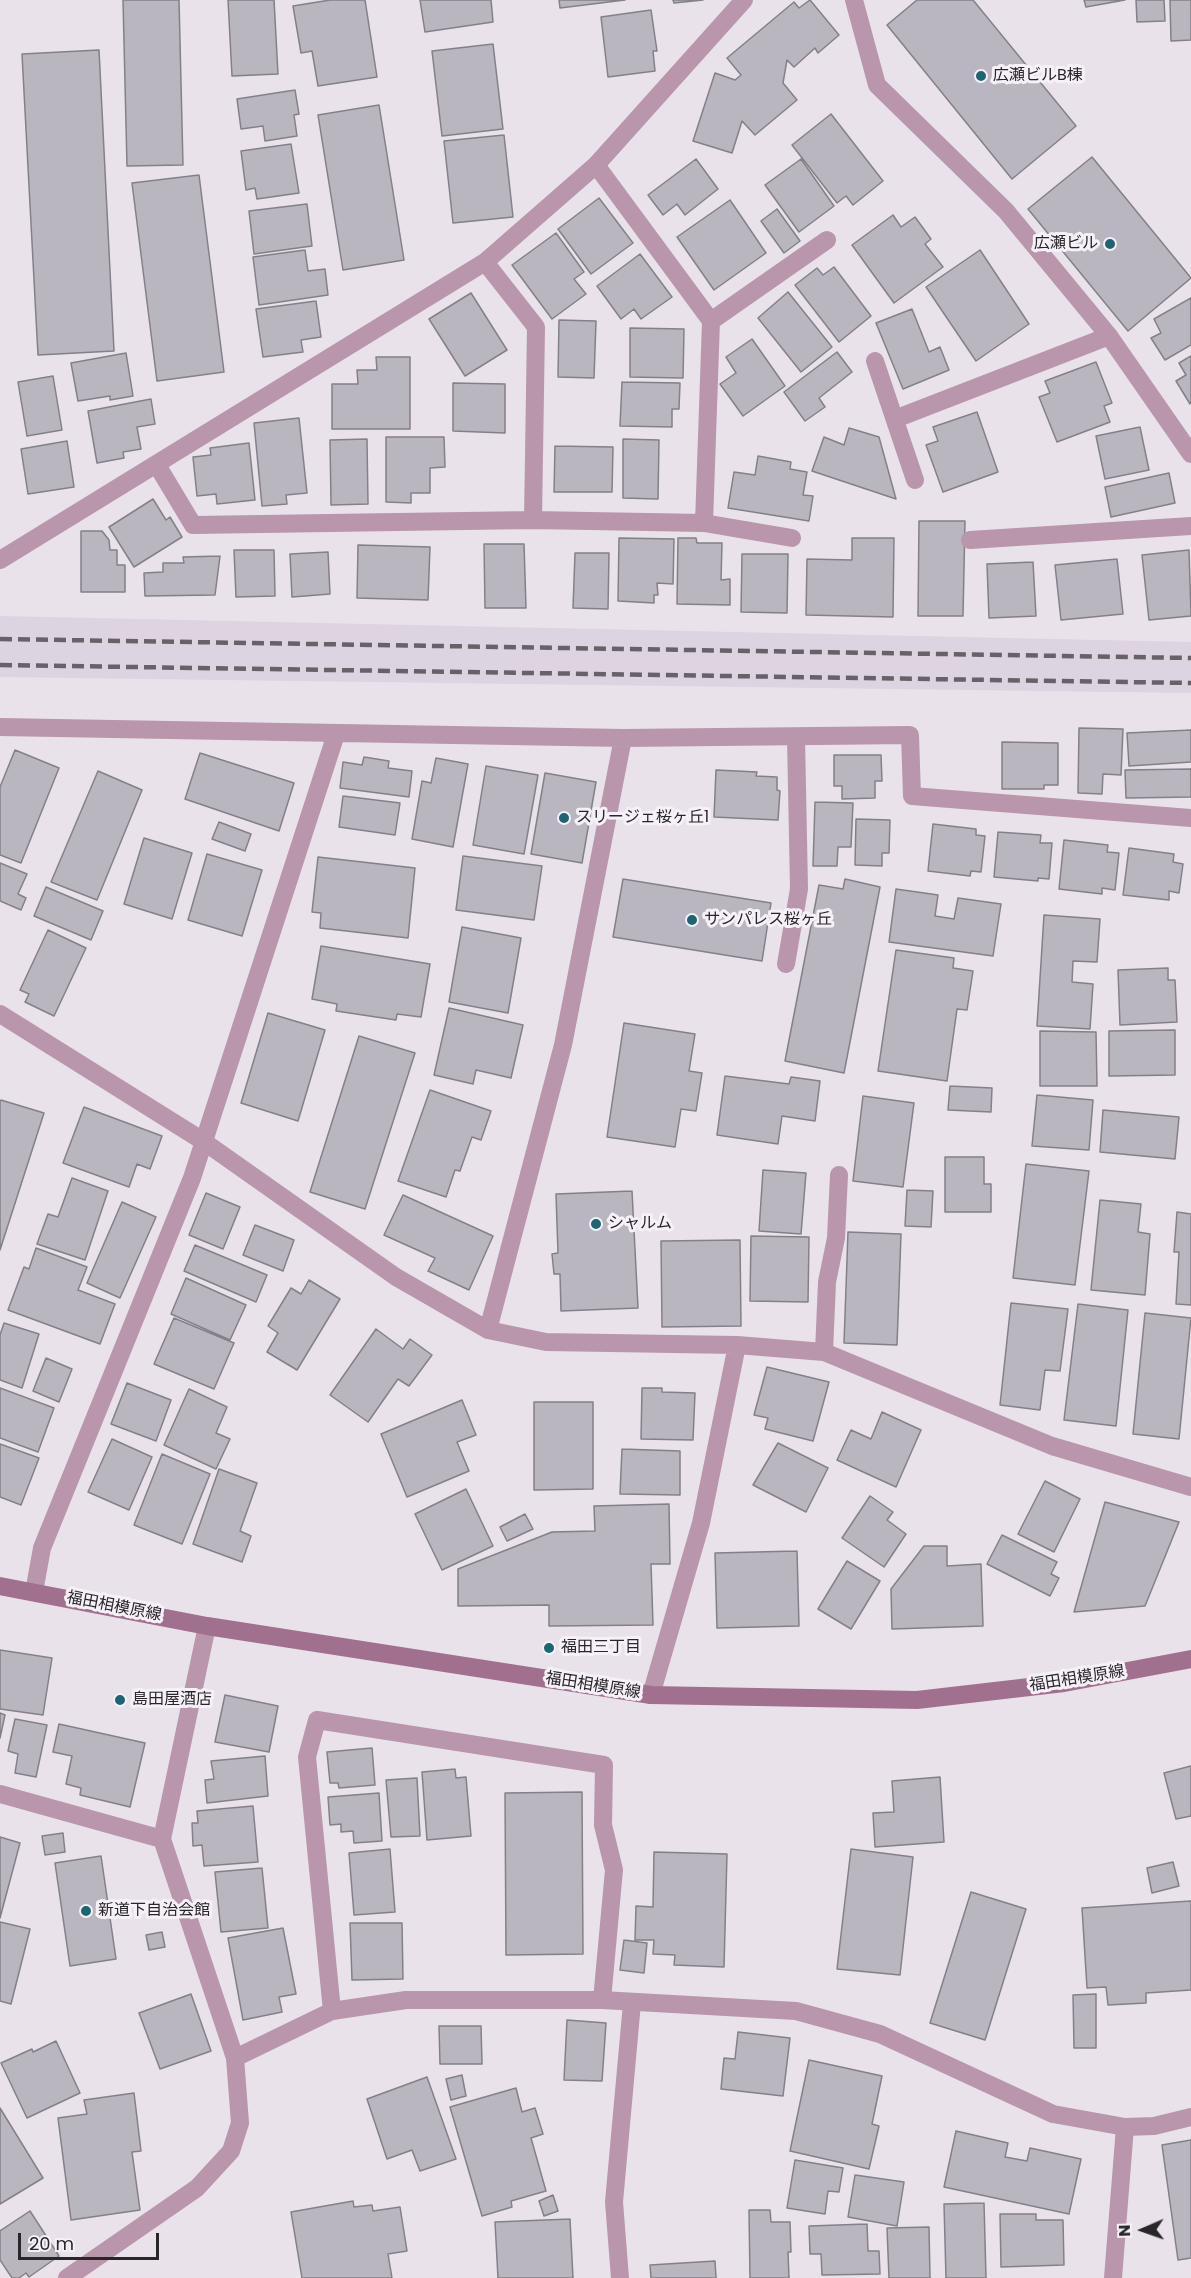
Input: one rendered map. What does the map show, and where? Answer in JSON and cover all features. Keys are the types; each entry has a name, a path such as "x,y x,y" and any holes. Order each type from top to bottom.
{"street":[{"path":"0,560 485,262 596,165 744,0"},
{"path":"854,0 877,85 1006,211 1109,336 1191,454"},
{"path":"596,165 711,321 705,522"},
{"path":"711,321 827,240"},
{"path":"485,262 536,327 533,519"},
{"path":"895,419 1109,336"},
{"path":"874,361 915,480"},
{"path":"157,465 193,525 533,519 705,522 792,538"},
{"path":"970,540 1191,526"},
{"path":"0,727 623,738 909,735 912,796 1191,818"},
{"path":"34,1592 42,1548 192,1178 336,734"},
{"path":"786,964 799,889 796,737"},
{"path":"488,1330 563,1045 623,738"},
{"path":"0,1014 203,1141 396,1277 488,1330 546,1342 737,1345 824,1352 1052,1446 1191,1487"},
{"path":"824,1352 827,1282 836,1238 839,1176"},
{"path":"651,1695 701,1523 737,1345"},
{"name":"福田相模原線","path":"0,1586 207,1626 651,1695 917,1700 1064,1683 1191,1659"},
{"path":"67,2278 197,2188 231,2151 240,2123 235,2058 162,1839 207,1626"},
{"path":"332,2011 307,1757 317,1720 604,1765 603,1825 614,1870 602,2000"},
{"path":"0,1794 162,1839"},
{"path":"235,2058 332,2011 406,2000 602,2000 796,2011 880,2034 1053,2114 1125,2127 1154,2126 1191,2117"},
{"path":"620,2278 614,2202 632,2003"},
{"path":"1113,2278 1125,2127"}],"shaded area":[{"path":"0,616 1191,642 1191,693 0,677"}],"building":[{"path":"123,0 179,0 183,165 127,166"},
{"path":"228,0 274,0 278,74 232,76"},
{"path":"330,0 365,0 377,77 318,86 312,51 301,53 293,6"},
{"path":"420,0 491,0 493,22 425,32"},
{"path":"559,0 625,0 560,8"},
{"path":"673,0 703,0 674,3"},
{"path":"810,0 839,35 818,53 815,48 794,67 787,60 783,83 797,100 755,135 742,121 732,153 693,141 715,73 735,80 741,75 727,58 794,2 799,8"},
{"name":"広瀬ビルB棟","path":"917,0 973,0 1076,126 1012,179 887,25"},
{"path":"1084,0 1125,0 1086,7"},
{"path":"1136,0 1164,0 1165,21 1137,22"},
{"path":"1170,0 1191,0 1191,40 1171,41"},
{"path":"651,10 657,51 653,51 655,71 608,77 601,17"},
{"path":"493,44 503,129 442,136 432,51"},
{"path":"99,50 114,351 38,355 22,54"},
{"path":"295,90 299,114 294,115 297,136 265,141 263,126 241,129 237,99"},
{"path":"379,105 404,260 343,270 318,115"},
{"path":"831,114 883,181 853,205 846,196 837,203 792,145"},
{"path":"504,135 513,217 453,223 444,141"},
{"path":"291,144 299,193 257,199 255,188 246,190 241,151"},
{"name":"広瀬ビル","path":"1092,157 1191,278 1128,331 1028,209"},
{"path":"696,159 718,189 685,215 677,204 663,215 648,195"},
{"path":"801,159 834,206 799,232 765,185"},
{"path":"199,175 224,372 157,381 132,183"},
{"path":"599,198 633,243 591,274 558,229"},
{"path":"730,200 766,253 714,290 677,237"},
{"path":"307,204 312,246 254,254 249,211"},
{"path":"777,209 800,241 784,253 761,221"},
{"path":"893,215 901,227 915,217 931,239 925,244 943,267 894,303 852,245"},
{"path":"556,233 584,272 574,279 586,294 552,319 512,265"},
{"path":"305,250 308,271 325,269 328,295 259,305 253,257"},
{"path":"980,250 1029,324 976,361 926,287"},
{"path":"640,254 672,297 641,319 634,309 621,319 597,286"},
{"path":"834,267 871,316 839,342 795,285 817,268 823,275"},
{"path":"788,292 832,347 801,372 758,318"},
{"path":"471,293 507,350 465,376 429,319"},
{"path":"1191,298 1191,345 1165,360 1151,338 1161,333 1154,319"},
{"path":"316,301 321,337 301,340 303,352 263,357 256,309"},
{"path":"912,309 929,352 940,347 949,370 903,389 876,323"},
{"path":"559,320 596,321 594,378 558,377"},
{"path":"630,328 684,329 683,378 630,377"},
{"path":"752,339 785,386 743,416 720,384 736,373 726,357"},
{"path":"837,352 852,372 819,398 825,407 805,421 784,392"},
{"path":"126,353 133,396 110,400 110,396 78,401 71,363"},
{"path":"1191,356 1190,404 1176,381 1186,375 1179,363"},
{"path":"376,357 410,357 410,429 332,429 332,384 358,384 357,370 377,370"},
{"path":"1096,362 1112,403 1104,406 1110,422 1057,442 1039,397 1050,393 1045,381"},
{"path":"53,376 62,430 27,436 18,382"},
{"path":"622,382 680,383 679,409 672,409 672,427 620,426"},
{"path":"453,383 505,384 505,433 453,431"},
{"path":"151,399 155,424 137,427 141,449 123,452 124,458 97,463 88,411"},
{"path":"977,412 998,472 943,492 926,445 938,441 933,427"},
{"path":"299,418 307,493 286,495 287,504 262,506 254,423"},
{"path":"1140,427 1149,470 1105,479 1096,436"},
{"path":"849,428 879,437 896,499 812,471 824,437 844,445"},
{"path":"386,437 444,437 445,467 430,468 430,493 411,493 411,503 386,502"},
{"path":"367,439 368,504 331,505 330,440"},
{"path":"623,439 659,440 658,499 623,498"},
{"path":"67,441 74,487 28,494 21,449"},
{"path":"249,443 255,500 217,504 216,494 197,496 193,457 211,455 210,448"},
{"path":"555,446 613,447 612,492 554,492"},
{"path":"758,456 791,462 790,469 807,472 803,495 813,496 809,521 728,508 734,472 755,475"},
{"path":"1169,473 1175,503 1111,517 1105,487"},
{"path":"153,499 166,520 170,517 182,537 134,567 109,527"},
{"path":"919,521 965,521 963,616 918,616"},
{"path":"81,531 102,531 109,540 110,550 117,550 117,565 125,565 125,592 81,592"},
{"path":"619,538 674,539 673,584 657,583 658,595 654,595 654,603 618,601"},
{"path":"678,538 696,538 697,543 722,543 721,580 730,579 730,605 677,604"},
{"path":"852,538 894,538 893,617 806,615 807,559 852,560"},
{"path":"484,544 524,544 526,608 485,608"},
{"path":"358,545 430,547 428,600 357,598"},
{"path":"234,550 274,550 275,596 236,597"},
{"path":"1189,550 1191,616 1149,620 1142,555"},
{"path":"328,552 330,594 292,597 290,554"},
{"path":"575,553 609,553 608,609 573,608"},
{"path":"742,554 788,554 787,613 741,612"},
{"path":"220,556 215,595 145,596 144,573 163,572 163,563 184,563 183,557"},
{"path":"1117,559 1123,614 1061,620 1055,565"},
{"path":"1033,562 1036,616 989,618 987,564"},
{"path":"1079,728 1123,729 1121,775 1103,774 1102,794 1078,793"},
{"path":"1191,730 1191,762 1129,766 1127,733"},
{"path":"1002,742 1058,743 1058,785 1044,785 1044,789 1002,789"},
{"path":"15,750 59,768 21,863 0,855 0,787"},
{"path":"200,753 294,783 279,831 185,799"},
{"path":"834,755 881,755 882,781 875,781 875,798 842,799 842,786 834,786"},
{"path":"364,757 389,761 388,768 412,771 409,797 340,788 343,762 362,765"},
{"path":"436,758 468,764 453,847 412,839 422,781 431,783"},
{"path":"486,766 538,775 524,854 473,845"},
{"path":"1191,769 1191,797 1126,798 1125,770"},
{"path":"716,770 757,772 756,776 777,777 777,790 780,791 778,820 714,817"},
{"path":"98,771 142,790 97,900 51,882"},
{"name":"スリージェ桜ヶ丘1","path":"545,773 596,782 582,863 531,854"},
{"path":"343,796 400,803 395,835 339,827"},
{"path":"815,802 853,803 851,847 838,847 837,866 813,866"},
{"path":"856,819 890,820 889,853 882,853 882,866 855,865"},
{"path":"219,822 251,834 245,851 212,839"},
{"path":"933,824 976,829 976,835 985,836 981,872 971,871 970,876 928,871"},
{"path":"998,832 1041,835 1040,843 1052,843 1049,879 1038,878 1038,881 994,877"},
{"path":"144,838 192,853 172,919 124,904"},
{"path":"1064,840 1108,845 1107,852 1119,853 1115,890 1102,888 1102,894 1059,889"},
{"path":"1129,848 1174,854 1173,862 1183,864 1179,893 1169,891 1169,900 1123,895"},
{"path":"207,854 262,870 242,936 188,920"},
{"path":"463,856 542,866 534,920 456,910"},
{"path":"318,857 415,868 408,938 320,928 321,913 312,912"},
{"path":"0,863 27,874 18,894 26,898 21,910 0,901"},
{"name":"サンパレス桜ヶ丘","path":"623,879 771,903 762,961 613,937"},
{"path":"845,879 880,887 844,1073 785,1061 819,885 843,889"},
{"path":"46,887 103,911 91,940 34,916"},
{"path":"896,889 938,895 935,916 954,919 958,898 1001,904 993,956 889,942"},
{"path":"1044,915 1100,919 1097,962 1073,961 1072,982 1093,984 1090,1029 1037,1026"},
{"path":"462,927 521,938 508,1013 449,1002"},
{"path":"48,930 86,948 54,1016 25,1002 29,994 20,990"},
{"path":"321,946 430,964 421,1017 397,1014 396,1020 336,1011 337,1004 312,999"},
{"path":"896,950 954,958 953,968 973,971 967,1010 957,1009 947,1081 878,1071"},
{"path":"1168,968 1168,980 1175,980 1177,1022 1120,1025 1118,970"},
{"path":"449,1008 523,1025 511,1078 476,1070 473,1084 434,1075"},
{"path":"268,1013 325,1030 298,1121 241,1103"},
{"path":"624,1023 695,1034 689,1071 702,1073 696,1111 681,1109 675,1147 607,1137"},
{"path":"1175,1030 1175,1075 1109,1076 1109,1031"},
{"path":"1040,1031 1096,1032 1097,1086 1040,1086"},
{"path":"359,1036 415,1053 365,1209 310,1192"},
{"path":"725,1076 789,1084 791,1077 820,1081 815,1121 782,1116 778,1144 717,1135"},
{"path":"950,1086 992,1088 991,1112 948,1110"},
{"path":"430,1090 491,1111 481,1140 472,1137 460,1171 455,1170 446,1197 398,1181"},
{"path":"1037,1095 1093,1100 1089,1150 1032,1146"},
{"path":"863,1096 914,1103 903,1187 853,1181"},
{"path":"1,1100 44,1113 0,1250 0,1102"},
{"path":"84,1107 162,1136 150,1169 137,1164 129,1187 63,1163"},
{"path":"1103,1110 1179,1117 1175,1159 1100,1152"},
{"path":"945,1157 984,1157 984,1184 991,1184 991,1212 945,1212"},
{"path":"1026,1164 1089,1171 1075,1285 1013,1278"},
{"path":"763,1170 806,1173 801,1234 759,1231"},
{"path":"72,1178 108,1191 85,1260 37,1244 48,1214 58,1217"},
{"path":"907,1190 933,1191 931,1227 905,1226"},
{"name":"シャルム","path":"632,1191 638,1308 561,1311 560,1274 554,1274 552,1254 558,1253 556,1194"},
{"path":"206,1193 240,1207 223,1249 189,1235"},
{"path":"403,1195 493,1236 469,1290 428,1271 435,1258 384,1235"},
{"path":"1100,1200 1141,1204 1138,1232 1150,1234 1145,1295 1091,1290"},
{"path":"122,1202 156,1217 120,1298 87,1283"},
{"path":"1177,1212 1191,1214 1191,1305 1176,1304 1179,1252 1174,1252"},
{"path":"255,1225 294,1240 283,1271 243,1255"},
{"path":"848,1232 901,1234 897,1345 844,1343"},
{"path":"751,1236 809,1237 808,1302 750,1301"},
{"path":"740,1240 741,1326 662,1327 661,1241"},
{"path":"195,1245 267,1275 256,1302 184,1271"},
{"path":"36,1248 87,1267 78,1290 115,1304 100,1344 8,1310 24,1267 29,1269"},
{"path":"186,1278 246,1305 230,1340 171,1314"},
{"path":"309,1280 340,1299 297,1370 267,1352 278,1333 268,1326 291,1288 301,1294"},
{"path":"1011,1303 1068,1309 1060,1371 1045,1370 1040,1410 1000,1405"},
{"path":"1078,1304 1128,1310 1116,1426 1064,1420"},
{"path":"1145,1313 1191,1318 1179,1439 1133,1434"},
{"path":"174,1318 234,1343 214,1389 154,1364"},
{"path":"4,1323 39,1334 22,1388 0,1380 0,1335"},
{"path":"376,1329 403,1349 410,1339 432,1355 409,1386 398,1379 368,1422 330,1395"},
{"path":"46,1358 72,1369 59,1402 33,1391"},
{"path":"767,1367 829,1382 813,1441 765,1429 768,1418 754,1415"},
{"path":"127,1383 171,1400 156,1441 111,1424"},
{"path":"0,1388 54,1408 38,1452 0,1438"},
{"path":"642,1388 662,1388 662,1392 695,1393 693,1440 641,1439"},
{"path":"189,1389 227,1407 216,1433 230,1439 216,1469 164,1445"},
{"path":"462,1400 476,1435 457,1442 469,1471 407,1497 381,1434"},
{"path":"534,1402 593,1402 593,1489 534,1490"},
{"path":"882,1412 921,1430 896,1487 837,1460 851,1430 871,1439"},
{"path":"112,1439 152,1457 129,1510 88,1492"},
{"path":"778,1443 828,1468 806,1512 753,1485"},
{"path":"0,1444 39,1458 21,1505 0,1497"},
{"path":"622,1449 680,1451 680,1495 620,1494"},
{"path":"162,1454 210,1474 182,1544 134,1525"},
{"path":"219,1469 257,1483 240,1531 251,1536 242,1562 193,1544"},
{"path":"1045,1481 1080,1499 1054,1552 1018,1534"},
{"path":"466,1489 493,1546 442,1570 415,1514"},
{"path":"870,1496 893,1512 887,1520 906,1534 884,1567 842,1538"},
{"path":"1105,1502 1179,1522 1145,1606 1074,1612"},
{"path":"669,1504 670,1564 651,1564 653,1625 549,1626 549,1605 458,1606 458,1569 552,1532 595,1531 594,1506"},
{"path":"525,1514 533,1529 507,1541 500,1527"},
{"path":"1002,1535 1057,1562 1051,1574 1059,1578 1050,1596 987,1564"},
{"path":"924,1546 947,1546 947,1566 981,1564 983,1626 892,1629 891,1589"},
{"path":"797,1551 799,1626 717,1628 715,1553"},
{"path":"847,1561 880,1581 851,1629 818,1609"},
{"path":"0,1650 52,1658 43,1715 0,1709"},
{"path":"225,1695 278,1706 269,1752 215,1742"},
{"path":"0,1713 5,1715 0,1738"},
{"path":"15,1719 47,1725 36,1777 15,1773 18,1754 8,1751"},
{"path":"59,1724 145,1743 130,1807 80,1795 81,1788 66,1784 72,1756 53,1752"},
{"path":"372,1748 375,1785 339,1788 338,1783 330,1783 327,1752"},
{"path":"265,1756 268,1796 207,1803 205,1780 214,1779 211,1761"},
{"path":"1191,1766 1191,1816 1176,1819 1164,1773"},
{"path":"455,1769 456,1778 466,1777 471,1836 427,1840 422,1772"},
{"path":"940,1777 944,1842 875,1847 873,1813 894,1812 892,1781"},
{"path":"417,1778 420,1836 391,1837 386,1780"},
{"path":"582,1792 583,1954 506,1955 505,1793"},
{"path":"379,1793 382,1841 354,1843 353,1831 341,1832 341,1824 330,1825 328,1797"},
{"path":"253,1806 258,1862 204,1866 202,1845 193,1846 192,1823 198,1823 197,1811"},
{"path":"63,1833 65,1852 45,1855 42,1836"},
{"path":"0,1837 20,1843 0,1918"},
{"path":"390,1849 395,1912 354,1915 349,1853"},
{"path":"851,1849 913,1857 900,1975 837,1969"},
{"path":"654,1852 727,1854 724,1967 674,1965 675,1955 653,1954 654,1940 635,1940 636,1906 653,1907"},
{"name":"新道下自治会館","path":"101,1856 116,1959 70,1966 55,1863"},
{"path":"1173,1862 1179,1886 1152,1893 1147,1868"},
{"path":"262,1868 268,1928 221,1932 215,1872"},
{"path":"971,1892 1026,1909 985,2040 930,2023"},
{"path":"1191,1901 1191,1990 1146,1993 1146,2003 1108,2005 1106,1987 1087,1988 1082,1908"},
{"path":"0,1922 30,1929 11,2004 0,2001"},
{"path":"350,1923 402,1923 403,1979 352,1980"},
{"path":"283,1928 296,1994 279,1997 282,2012 243,2020 228,1938"},
{"path":"162,1932 165,1947 149,1950 146,1935"},
{"path":"624,1940 647,1943 644,1973 620,1970"},
{"path":"191,1994 211,2051 160,2069 139,2013"},
{"path":"1096,1994 1096,2048 1074,2048 1073,1995"},
{"path":"567,2020 606,2023 602,2081 564,2080"},
{"path":"439,2026 481,2026 482,2064 440,2064"},
{"path":"738,2032 790,2038 783,2096 721,2089 724,2058 735,2059"},
{"path":"56,2041 80,2093 27,2118 1,2063"},
{"path":"809,2060 882,2076 872,2124 879,2126 869,2169 790,2151"},
{"path":"462,2075 466,2096 451,2100 446,2079"},
{"path":"427,2077 456,2159 420,2171 412,2150 387,2159 367,2099"},
{"path":"516,2088 522,2112 535,2108 543,2134 531,2138 546,2191 511,2201 512,2207 482,2216 450,2107"},
{"path":"134,2093 141,2151 132,2152 140,2210 71,2220 58,2118 87,2114 84,2100"},
{"path":"0,2108 43,2178 0,2204"},
{"path":"956,2131 1008,2143 1005,2157 1027,2161 1030,2148 1081,2159 1069,2214 944,2187"},
{"path":"1191,2140 1191,2258 1178,2260 1162,2145"},
{"path":"795,2160 843,2168 839,2192 828,2191 825,2214 787,2208"},
{"path":"855,2175 904,2182 897,2226 848,2217"},
{"path":"553,2195 558,2211 544,2216 539,2201"},
{"path":"353,2201 354,2207 372,2205 373,2211 400,2207 407,2251 388,2254 392,2278 302,2278 291,2212"},
{"path":"984,2203 986,2278 946,2278 944,2204"},
{"path":"749,2210 770,2210 771,2222 790,2222 789,2278 750,2278"},
{"path":"30,2211 59,2256 29,2277 26,2273 19,2278 12,2278 0,2260 0,2231"},
{"path":"1000,2214 1036,2214 1036,2220 1063,2220 1064,2265 1001,2267"},
{"path":"570,2219 573,2278 498,2278 495,2222"},
{"path":"867,2224 868,2251 879,2251 880,2274 822,2275 821,2254 810,2254 809,2226"},
{"path":"929,2227 930,2278 889,2278 887,2228"},
{"path":"715,2261 716,2278 651,2278 650,2265"}],"railway":[{"path":"0,639 1191,658"},
{"path":"0,665 1191,683"}],"place":[{"name":"広瀬ビルB棟","path":"981,76"},
{"name":"広瀬ビル","path":"1110,244"},
{"name":"スリージェ桜ヶ丘1","path":"564,818"},
{"name":"サンパレス桜ヶ丘","path":"692,920"},
{"name":"シャルム","path":"596,1224"},
{"name":"福田三丁目","path":"549,1648"},
{"name":"島田屋酒店","path":"120,1700"},
{"name":"新道下自治会館","path":"86,1911"}]}
